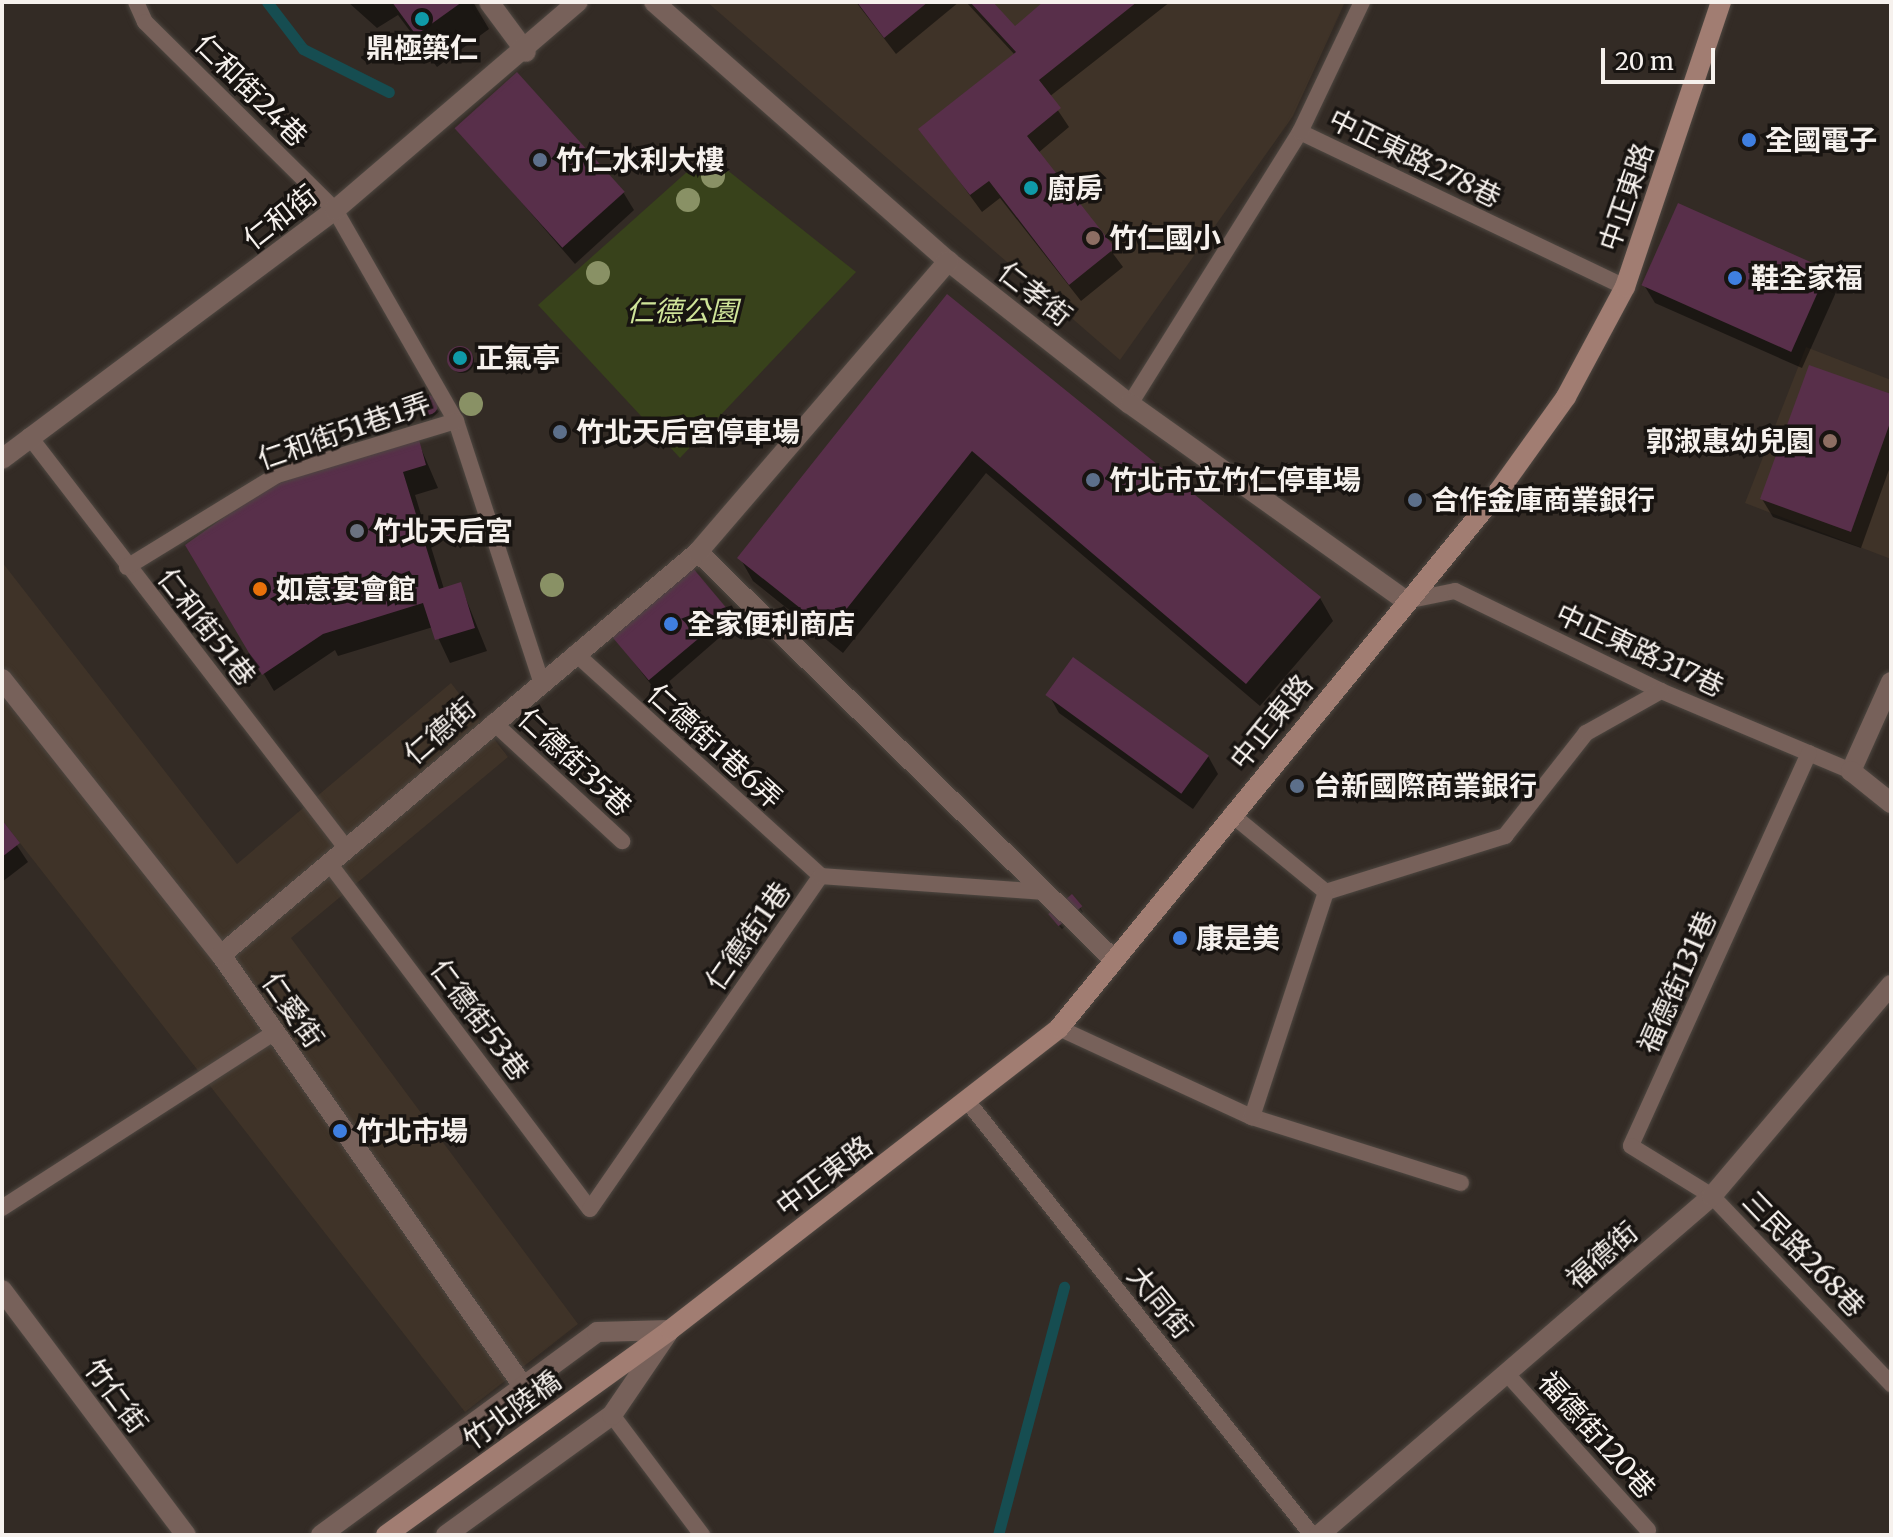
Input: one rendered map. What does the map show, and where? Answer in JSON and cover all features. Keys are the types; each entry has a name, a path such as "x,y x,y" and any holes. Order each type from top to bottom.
{"main road":[{"name":"中正東路","path":"670,1330 968,1102 1059,1028 1231,814 1498,492 1566,397 1625,287 1721,2"},
{"name":"竹北陸橋","path":"386,1535 670,1330"}],"street":[{"path":"489,2 526,52"},
{"name":"仁和街","path":"2,459 335,210 526,52 578,2"},
{"name":"仁孝街","path":"654,2 948,261 1130,404 1406,601"},
{"name":"仁德街","path":"221,955 541,681 698,552 948,261"},
{"path":"698,552 1113,959"},
{"name":"仁愛街","path":"2,679 221,955 523,1386"},
{"path":"1891,682 1851,771 1891,803"},
{"name":"福德街","path":"1319,1535 1712,1196 1891,985"},
{"name":"竹仁街","path":"2,1290 186,1535"},
{"path":"321,1535 597,1332 670,1330"},
{"name":"中正東路","path":"446,1535 612,1415 670,1330"}],"lane":[{"name":"仁和街24巷","path":"136,2 145,22 335,210 456,421 541,681"},
{"path":"1300,132 1362,2"},
{"name":"中正東路278巷","path":"1130,404 1300,132 1625,287"},
{"name":"仁和街51巷1弄","path":"127,567 277,475 456,421"},
{"name":"仁和街51巷","path":"29,436 346,848"},
{"name":"中正東路317巷","path":"1406,601 1455,591 1661,691 1851,771"},
{"name":"仁德街1巷6弄","path":"575,653 821,876"},
{"path":"1326,892 1505,836 1586,733 1661,691"},
{"name":"仁德街35巷","path":"493,722 622,841"},
{"name":"福德街131巷","path":"1712,1196 1631,1146 1809,753"},
{"path":"1231,814 1326,892"},
{"name":"仁德街53巷","path":"329,863 590,1209"},
{"name":"仁德街1巷","path":"590,1209 821,876 1044,892"},
{"path":"1252,1117 1326,892"},
{"path":"1059,1028 1252,1117 1461,1183"},
{"path":"2,1208 275,1032"},
{"name":"大同街","path":"968,1102 1312,1535"},
{"name":"三民路268巷","path":"1712,1196 1891,1384"},
{"name":"福德街120巷","path":"1508,1375 1648,1530"},
{"path":"612,1415 702,1535"}],"shaded area":[{"name":"竹仁國小","path":"707,2 1345,2 1293,116 1120,360"},
{"name":"郭淑惠幼兒園","path":"1806,347 1891,380 1891,559 1745,503"},
{"name":"竹北市場","path":"2,562 237,864 451,683 508,757 291,938 578,1324 465,1412 2,820"}],"green space":[{"name":"仁德公園","path":"707,154 856,272 680,458 538,305"}],"building":[{"name":"鼎極築仁","path":"392,2 462,2 416,35"},
{"path":"857,2 928,2 884,38"},
{"path":"970,2 993,2 1015,26 1043,2 1137,2 1039,80 1061,108 1027,136 1115,248 1069,285 989,181 970,195 918,129 1016,52"},
{"name":"竹仁水利大樓","path":"517,72 625,192 562,248 455,128"},
{"name":"鞋全家福","path":"1678,203 1828,270 1791,352 1641,285"},
{"name":"竹北市立竹仁停車場","path":"947,294 1321,597 1246,684 972,451 829,631 737,558"},
{"name":"正氣亭","path":"460,346 469,350 473,359 469,368 460,372 451,368 447,359 451,350"},
{"name":"郭淑惠幼兒園","path":"1809,365 1891,394 1891,420 1851,532 1760,499"},
{"path":"428,395 435,398 438,405 435,412 428,415 421,412 418,405 421,398"},
{"name":"竹北天后宮","path":"418,436 426,465 403,472 439,589 461,582 475,628 435,640 423,603 323,634 262,675 185,545 276,480"},
{"name":"全家便利商店","path":"692,567 730,612 649,680 611,635"},
{"path":"1073,657 1209,756 1181,794 1045,695"},
{"path":"2,820 20,843 2,857"},
{"path":"1072,894 1082,906 1059,926 1048,914"}],"waterway":[{"path":"267,2 303,49 389,92"},
{"path":"998,1535 1064,1287"}],"place":[{"name":"鼎極築仁","path":"422,19"},
{"name":"全國電子","path":"1749,140"},
{"name":"竹仁水利大樓","path":"540,160"},
{"name":"廚房","path":"1031,188"},
{"name":"竹仁國小","path":"1093,238"},
{"name":"鞋全家福","path":"1735,278"},
{"name":"正氣亭","path":"460,358"},
{"name":"竹北天后宮停車場","path":"560,432"},
{"name":"郭淑惠幼兒園","path":"1830,441"},
{"name":"竹北市立竹仁停車場","path":"1093,480"},
{"name":"合作金庫商業銀行","path":"1415,500"},
{"name":"竹北天后宮","path":"357,531"},
{"name":"如意宴會館","path":"260,589"},
{"name":"全家便利商店","path":"671,624"},
{"name":"台新國際商業銀行","path":"1297,786"},
{"name":"康是美","path":"1180,938"},
{"name":"竹北市場","path":"340,1131"}]}
